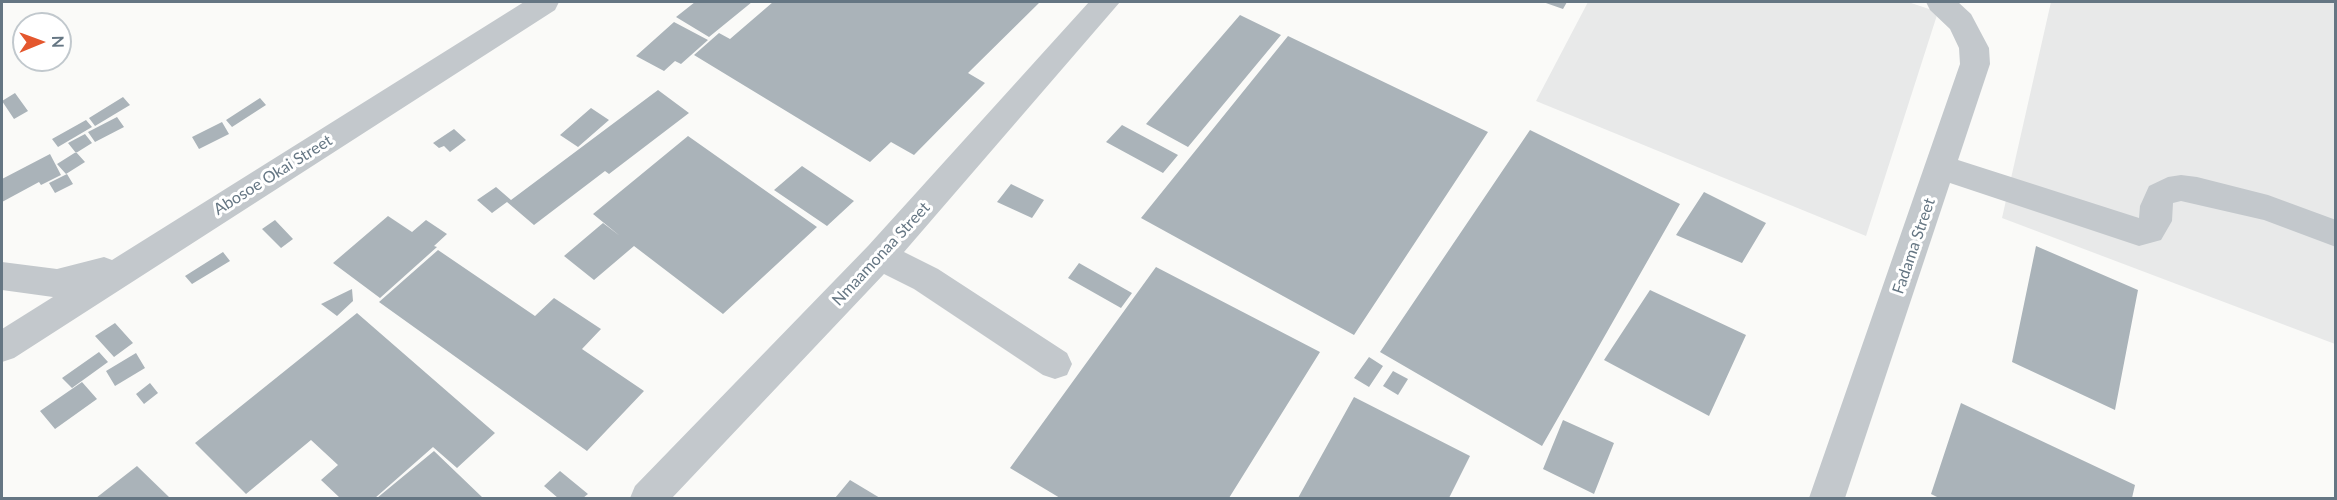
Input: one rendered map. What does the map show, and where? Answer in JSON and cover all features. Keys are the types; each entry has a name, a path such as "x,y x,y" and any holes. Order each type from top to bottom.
{"street":[{"name":"Abosoe Okai Street","path":"2,347 544,2"},
{"name":"Nmaamonaa Street","path":"648,498 880,256 1106,2"},
{"name":"Fadama Street","path":"1827,498 1975,64 1974,48 1961,22 1940,2"},
{"path":"1941,167 2139,232 2149,230 2156,221 2156,206 2160,195 2168,190 2181,188 2268,208 2336,234"},
{"path":"880,256 926,279 1055,364"},
{"path":"2,276 57,283 132,264"}],"shaded area":[{"path":"1588,2 1908,2 1938,12 1866,236 1536,101"},
{"path":"2051,2 2335,2 2335,344 2002,218"}],"building":[{"path":"695,2 752,2 709,37 676,17"},
{"path":"773,2 1040,2 968,73 985,83 914,155 891,142 870,162 694,55 719,33 730,39"},
{"path":"1543,2 1567,2 1563,9"},
{"path":"1240,15 1281,35 1188,147 1146,124"},
{"path":"674,22 708,40 681,64 675,61 664,71 636,56"},
{"path":"1288,36 1488,132 1354,335 1141,218"},
{"path":"658,90 689,113 609,174 605,171 534,225 507,202 492,213 477,200 496,187 511,200"},
{"path":"15,93 28,111 14,119 2,101"},
{"path":"123,97 130,105 95,126 89,118"},
{"path":"260,98 266,105 232,127 226,120"},
{"path":"591,108 609,120 578,147 560,135"},
{"path":"117,117 124,127 95,142 88,132"},
{"path":"86,120 92,127 58,147 52,139"},
{"path":"222,122 229,134 199,149 192,137"},
{"path":"1122,125 1178,155 1163,173 1106,142"},
{"path":"454,129 466,140 450,152 444,146 439,148 433,143"},
{"path":"1530,130 1680,204 1542,446 1380,352"},
{"path":"85,134 92,143 76,153 68,143"},
{"path":"688,136 817,227 723,314 634,246 594,280 564,256 603,223 620,236 593,214"},
{"path":"76,152 85,162 66,174 57,164"},
{"path":"50,154 61,175 41,185 39,182 2,202 2,179"},
{"path":"802,166 854,201 827,226 774,190"},
{"path":"67,174 73,184 55,193 49,183"},
{"path":"1011,184 1044,200 1032,218 997,202"},
{"path":"1704,192 1766,223 1742,263 1676,235"},
{"path":"388,216 412,232 426,220 447,234 434,246 437,247 380,298 333,263"},
{"path":"275,220 293,239 281,248 262,229"},
{"path":"2036,246 2138,290 2115,410 2012,362"},
{"path":"438,250 535,316 554,298 601,329 582,349 644,391 587,451 379,302"},
{"path":"223,252 230,261 192,284 185,276"},
{"path":"1079,263 1132,293 1121,308 1068,278"},
{"path":"1156,267 1320,352 1229,498 1060,498 1010,468"},
{"path":"352,289 353,301 337,316 321,304"},
{"path":"1650,290 1746,335 1709,416 1604,360"},
{"path":"357,313 495,433 457,468 433,447 375,498 340,498 321,480 338,465 311,440 246,494 195,443"},
{"path":"115,323 133,343 114,357 95,336"},
{"path":"99,352 108,362 72,388 62,378"},
{"path":"136,353 145,368 115,386 106,371"},
{"path":"1369,357 1383,366 1369,387 1354,378"},
{"path":"1393,371 1408,379 1398,395 1383,386"},
{"path":"82,382 97,399 55,429 40,411"},
{"path":"150,383 158,393 144,404 136,394"},
{"path":"1354,397 1470,456 1449,498 1298,498"},
{"path":"1961,403 2135,485 2132,498 1939,498 1931,494"},
{"path":"1563,420 1614,443 1594,494 1543,469"},
{"path":"434,451 483,498 377,498"},
{"path":"137,466 170,498 96,498"},
{"path":"560,471 588,494 583,498 558,498 544,486"},
{"path":"850,480 880,498 835,498"}]}
